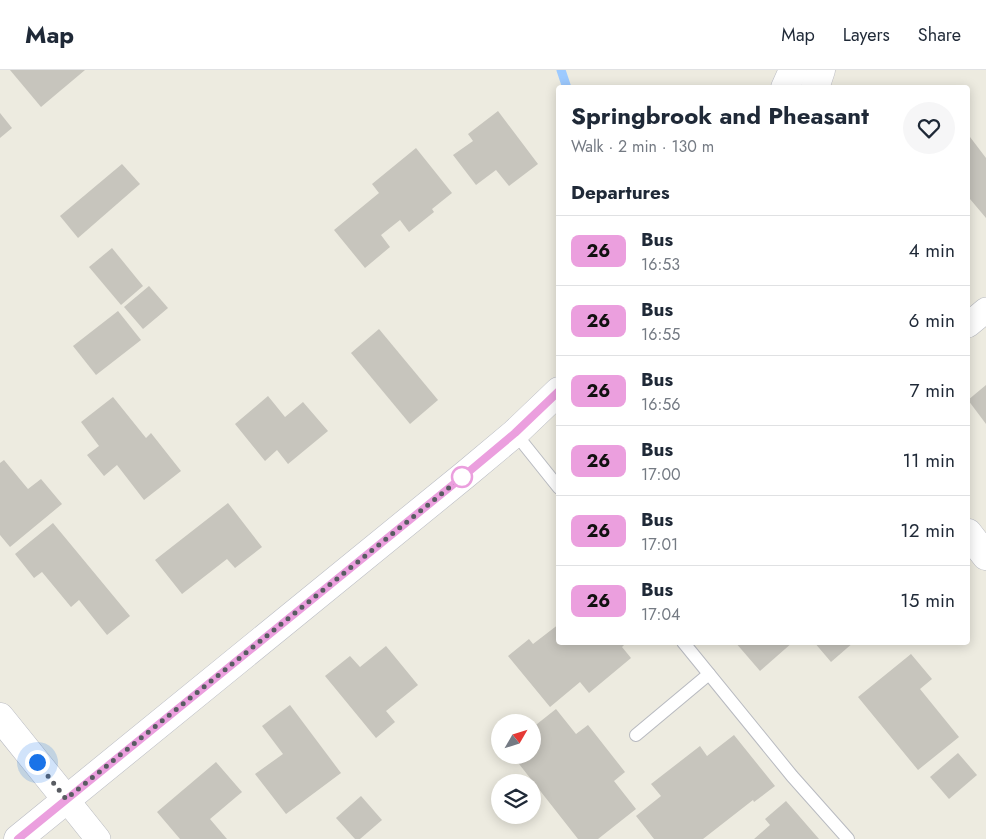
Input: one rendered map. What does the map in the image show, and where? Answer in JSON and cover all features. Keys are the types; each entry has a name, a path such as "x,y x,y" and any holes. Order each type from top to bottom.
{"street":[{"path":"786,85 793,70"},
{"path":"816,85 821,70"},
{"path":"970,323 986,310"},
{"path":"18,839 515,433 556,394"},
{"path":"970,536 986,556"},
{"path":"0,717 98,839"}],"lane":[{"path":"515,433 556,484"},
{"path":"685,645 792,776 848,839"},
{"path":"636,735 709,674"}],"building":[{"path":"10,70 85,70 41,107"},
{"path":"498,111 538,164 509,186 496,170 476,185 453,155 473,141 468,134"},
{"path":"0,113 12,128 0,138"},
{"path":"970,137 986,158 986,218 970,199"},
{"path":"416,148 452,193 432,209 434,212 409,232 400,220 381,235 390,247 365,268 334,230 379,193 372,184"},
{"path":"122,164 140,184 78,238 60,216"},
{"path":"112,248 143,286 121,305 89,267"},
{"path":"149,286 168,308 143,329 124,307"},
{"path":"118,311 141,340 96,375 73,346"},
{"path":"379,329 438,400 410,424 351,353"},
{"path":"986,385 986,424 970,403 970,398"},
{"path":"268,396 285,417 303,402 328,431 288,464 277,450 265,461 235,424"},
{"path":"113,397 146,438 151,433 181,471 144,500 117,465 104,476 87,455 99,446 81,422"},
{"path":"4,460 28,489 41,479 62,504 10,547 0,535 0,463"},
{"path":"228,503 262,547 235,568 227,559 182,594 155,560"},
{"path":"53,523 130,616 107,635 79,600 71,607 42,572 34,578 15,554"},
{"path":"556,626 556,645 624,645 622,647 631,658 589,693 580,682 550,707 508,656 529,639 533,644"},
{"path":"738,645 790,645 760,671"},
{"path":"817,645 851,645 831,662"},
{"path":"386,646 418,685 386,711 395,722 376,738 325,676 350,656 360,667"},
{"path":"911,654 932,679 920,689 959,737 918,770 858,697"},
{"path":"290,705 341,773 286,814 255,774 283,754 262,726"},
{"path":"556,709 576,734 588,725 625,772 614,781 636,809 598,839 578,839 541,792 541,774 527,774 519,764 541,764 541,721"},
{"path":"734,735 775,786 754,802 753,800 703,839 654,839 636,816 661,796 651,784 700,746 707,756"},
{"path":"958,753 977,775 949,799 930,777"},
{"path":"216,762 242,792 210,819 227,839 180,839 157,812"},
{"path":"361,796 382,820 360,839 355,839 336,818"},
{"path":"786,801 819,839 754,839 770,825 765,819"}],"waterway":[{"path":"561,70 566,85"}],"bus line":[{"name":"26","path":"18,839 466,474 515,433 556,394"}],"route":[{"path":"37,762 66,799 466,474 462,477"}]}
